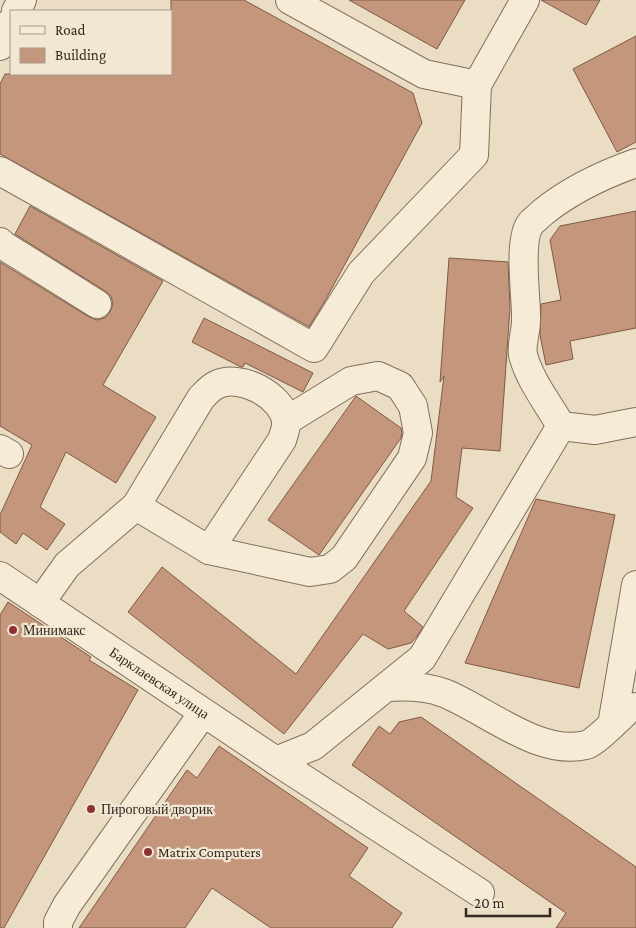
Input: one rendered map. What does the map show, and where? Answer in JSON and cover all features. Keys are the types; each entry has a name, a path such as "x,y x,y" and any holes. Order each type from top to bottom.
{"street":[{"path":"290,0 424,74 477,85"},
{"path":"0,171 314,348 360,273 474,155 477,85 526,0"},
{"path":"0,46 10,24"},
{"path":"561,426 529,372 522,353 526,323 525,239 530,224 558,200 606,174 636,163"},
{"path":"0,242 98,304"},
{"path":"136,506 209,550 310,572 330,569 344,558 412,458 418,433 413,406 400,386 378,376 351,381 286,421"},
{"path":"40,604 67,565 136,506 200,398 216,385 234,382 251,385 276,400 286,421 282,440 209,550"},
{"path":"561,426 596,430 636,422"},
{"path":"276,762 313,746 422,658 561,426"},
{"name":"Барклаевская улица","path":"2,581 40,604 276,762 480,893"},
{"path":"612,725 636,585"},
{"path":"387,687 412,686 443,692 525,736 562,747 587,745 630,708 636,707"},
{"path":"58,928 58,922 67,905 203,713"}],"building":[{"path":"171,0 244,0 413,93 422,123 309,327 0,154 0,84 5,74 172,75"},
{"path":"349,0 465,0 437,49"},
{"path":"541,0 600,0 586,25"},
{"path":"636,36 636,142 617,152 573,69"},
{"path":"30,206 163,281 103,385 156,417 116,483 66,452 40,507 65,524 47,550 23,533 16,544 0,532 0,515 32,445 0,426 0,262 89,317 97,320 105,318 113,304 111,296 105,291 15,234"},
{"path":"636,211 636,328 570,341 573,359 546,365 540,335 541,304 561,300 550,240 560,226"},
{"path":"449,258 508,262 510,308 500,451 462,448 456,497 473,508 404,611 423,627 418,635 411,643 388,649 363,634 284,734 128,612 162,567 296,674 431,481 444,376 440,382"},
{"path":"204,318 313,373 303,392 245,363 241,367 192,342"},
{"path":"356,396 401,428 401,438 319,555 268,520"},
{"path":"536,499 615,515 579,688 465,663"},
{"path":"8,602 91,657 89,660 138,690 4,928 0,928 0,615"},
{"path":"421,717 636,867 636,928 556,928 566,913 352,765 379,726 390,734 399,722"},
{"path":"219,746 368,848 349,876 402,913 392,928 271,928 212,888 185,928 79,928 187,770 197,778"}],"place":[{"name":"Минимакс","path":"13,630"},
{"name":"Пироговый дворик","path":"91,809"},
{"name":"Matrix Computers","path":"148,852"}]}
